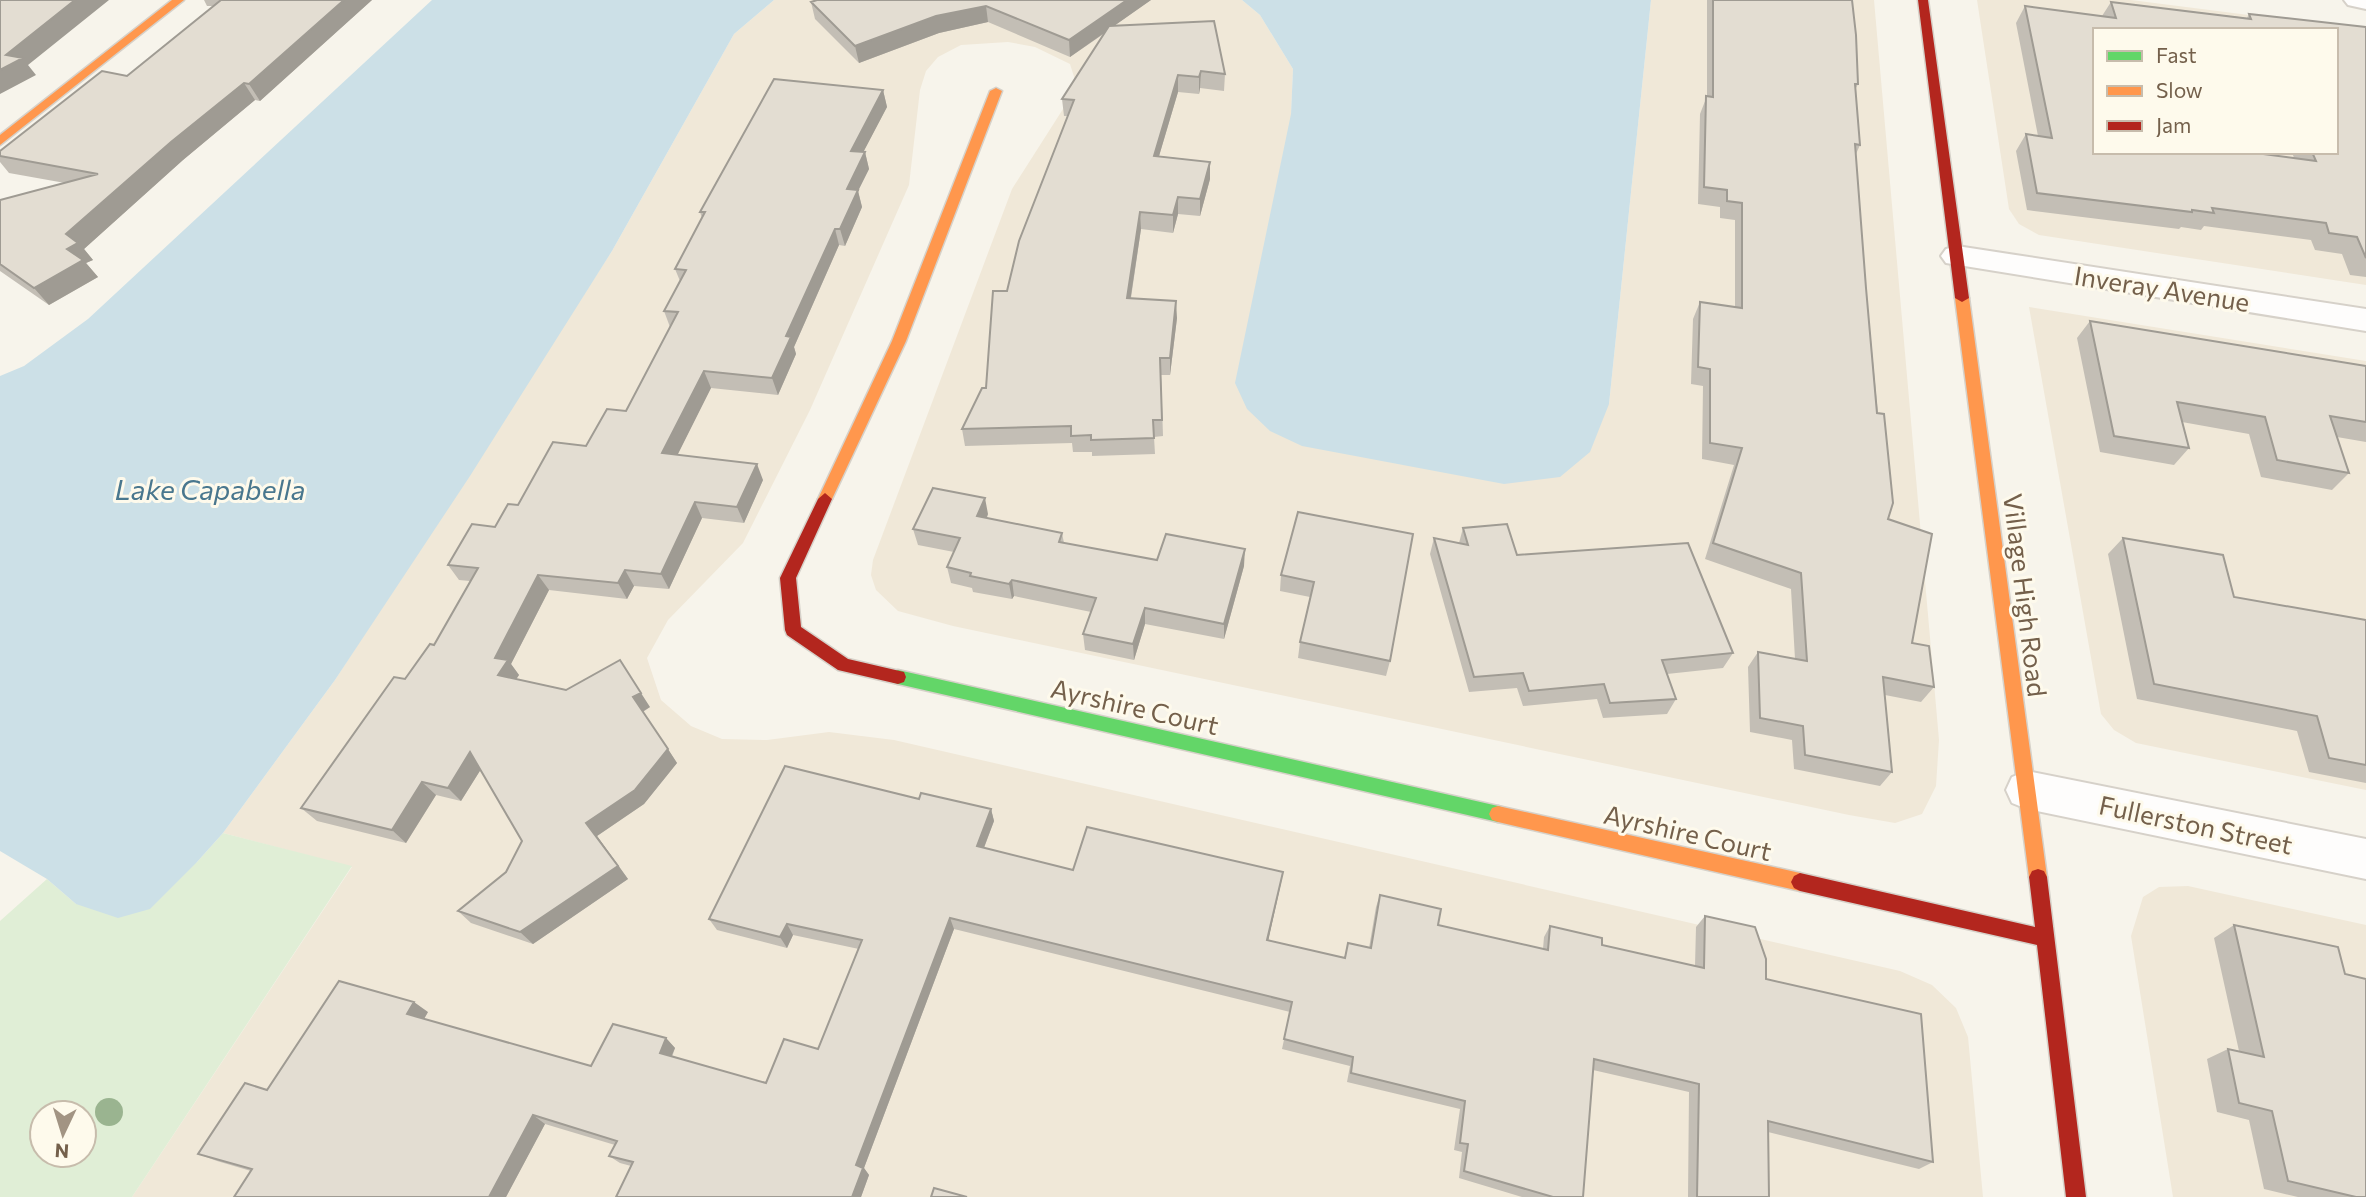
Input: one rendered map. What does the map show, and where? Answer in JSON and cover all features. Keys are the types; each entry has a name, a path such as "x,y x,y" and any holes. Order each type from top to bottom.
{"street":[{"path":"0,141 179,0"},
{"name":"Village High Road","path":"1923,0 2076,1197"},
{"path":"2357,0 2366,1"},
{"name":"Ayrshire Court","path":"996,92 899,341 788,578 793,630 844,665 2044,937"},
{"name":"Inveray Avenue","path":"1957,256 2366,320"},
{"name":"Fullerston Street","path":"2026,790 2366,859"}],"shaded area":[{"path":"774,0 1242,0 1260,15 1293,69 1291,114 1609,404 1651,0 1874,0 1939,740 1936,786 1922,814 1895,823 1849,815 953,626 898,611 876,590 871,575 873,560 1012,189 1070,98 1076,83 1070,64 1035,47 1008,42 961,45 938,57 926,71 920,90 909,185 810,410 743,543 668,620 647,658 661,700 691,726 722,739 767,740 829,732 894,740 1900,971 1932,985 1956,1008 1968,1037 1983,1197 132,1197 352,867 223,833 335,680 612,251 734,34"},
{"path":"1977,0 2131,0 2366,30 2366,285 2039,235 2019,224 2009,209"},
{"path":"2029,307 2366,361 2366,790 2136,743 2114,730 2101,714"},
{"path":"2188,886 2366,925 2366,1197 2173,1197 2131,936 2143,897 2159,887"}],"green space":[{"path":"223,833 352,866 132,1197 0,1197 0,921 47,879 76,904 197,862"}],"water":[{"name":"Lake Capabella","path":"432,0 774,0 734,34 612,251 470,476 335,680 223,833 150,909 118,918 76,904 47,879 0,851 0,376 24,366 88,319"},
{"path":"1242,0 1651,0 1609,404 1590,452 1560,477 1504,484 1302,446 1270,431 1247,409 1235,383 1291,114 1293,69 1260,15"}],"building":[{"path":"0,0 75,0 6,55 23,58 0,70"},
{"path":"221,0 344,0 249,84 244,83 171,142 66,234 78,243 67,249 83,260 34,288 0,264 0,200 98,174 0,156 0,151 102,71 127,76"},
{"path":"1127,0 1069,40 986,6 936,16 855,46 811,2"},
{"path":"1713,0 1852,0 1860,145 1855,144 1877,413 1884,414 1893,503 1888,519 1932,534 1912,643 1929,646 1934,687 1883,677 1892,772 1805,755 1803,726 1760,718 1758,652 1807,661 1801,573 1713,543 1742,448 1710,443 1710,369 1698,367 1700,302 1742,308 1742,203 1727,201 1727,190 1704,187 1706,96 1713,97"},
{"path":"2111,2 2251,19 2249,14 2366,27 2366,258 2357,237 2329,233 2326,223 2212,208 2214,213 2192,212 2037,193 2026,134 2052,138 2025,6 2116,18"},
{"path":"1214,21 1225,74 1201,71 1199,77 1178,75 1154,156 1210,162 1200,199 1178,197 1173,215 1140,212 1127,298 1176,301 1170,358 1160,358 1162,420 1153,420 1154,438 1091,440 1091,435 1071,436 1071,426 962,429 982,388 986,388 993,291 1007,291 1019,241 1074,100 1062,99 1109,26"},
{"path":"774,79 883,90 851,151 865,152 847,189 858,190 840,229 835,229 786,336 791,337 772,378 704,371 662,453 757,464 737,507 695,502 661,574 625,570 618,583 538,575 495,658 508,660 498,675 566,690 620,660 641,693 633,697 668,749 635,790 586,823 618,866 520,932 458,911 506,872 522,841 470,752 448,788 422,782 392,830 301,808 394,677 405,679 430,644 434,645 478,568 448,565 472,524 495,527 508,504 518,505 553,442 586,446 607,409 626,411 678,312 664,311 686,270 675,269 705,212 700,212"},
{"path":"2090,321 2366,366 2366,422 2330,416 2349,473 2277,460 2265,417 2177,402 2189,448 2114,436"},
{"path":"933,488 985,498 977,516 1062,533 1059,542 1157,560 1166,534 1245,549 1224,624 1145,608 1133,644 1083,634 1096,598 1012,580 1009,584 970,576 971,573 947,567 960,538 913,529"},
{"path":"1298,512 1413,534 1390,661 1300,642 1314,582 1281,575"},
{"path":"1507,524 1517,555 1688,543 1733,653 1662,660 1676,699 1610,703 1604,684 1529,691 1523,673 1474,677 1434,538 1468,545 1463,528"},
{"path":"2123,538 2223,555 2234,597 2366,620 2366,765 2329,758 2317,716 2154,684"},
{"path":"785,766 919,799 921,793 991,809 977,846 1073,870 1087,827 1283,872 1267,940 1345,958 1348,943 1371,948 1380,895 1441,909 1438,925 1548,950 1550,926 1602,938 1602,945 1704,968 1705,916 1755,927 1766,959 1766,979 1921,1014 1933,1162 1768,1121 1769,1197 1697,1197 1699,1084 1594,1059 1583,1197 1553,1197 1464,1171 1468,1144 1460,1143 1465,1101 1351,1073 1353,1057 1284,1039 1292,1002 950,918 856,1165 863,1168 852,1197 616,1197 633,1162 609,1156 617,1141 533,1115 489,1197 234,1197 252,1169 198,1154 245,1083 267,1090 339,981 414,1002 407,1014 591,1066 613,1024 666,1038 660,1053 766,1083 784,1039 818,1049 862,940 787,924 780,937 709,919"},
{"path":"2234,925 2338,947 2345,974 2366,979 2366,1197 2288,1181 2272,1111 2239,1103 2228,1049 2264,1057"},
{"path":"934,1188 967,1197 931,1197"}],"traffic: fast":[{"path":"898,677 1498,814"}],"traffic: slow":[{"path":"0,141 179,0"},
{"path":"825,499 899,341 996,91"},
{"path":"1962,298 2038,877"},
{"path":"1498,814 1800,882"}],"traffic: jam":[{"path":"1923,0 1962,298"},
{"path":"825,499 788,578 793,630 844,665 898,677"},
{"path":"2038,877 2076,1197"},
{"path":"1800,882 2044,938"}]}
